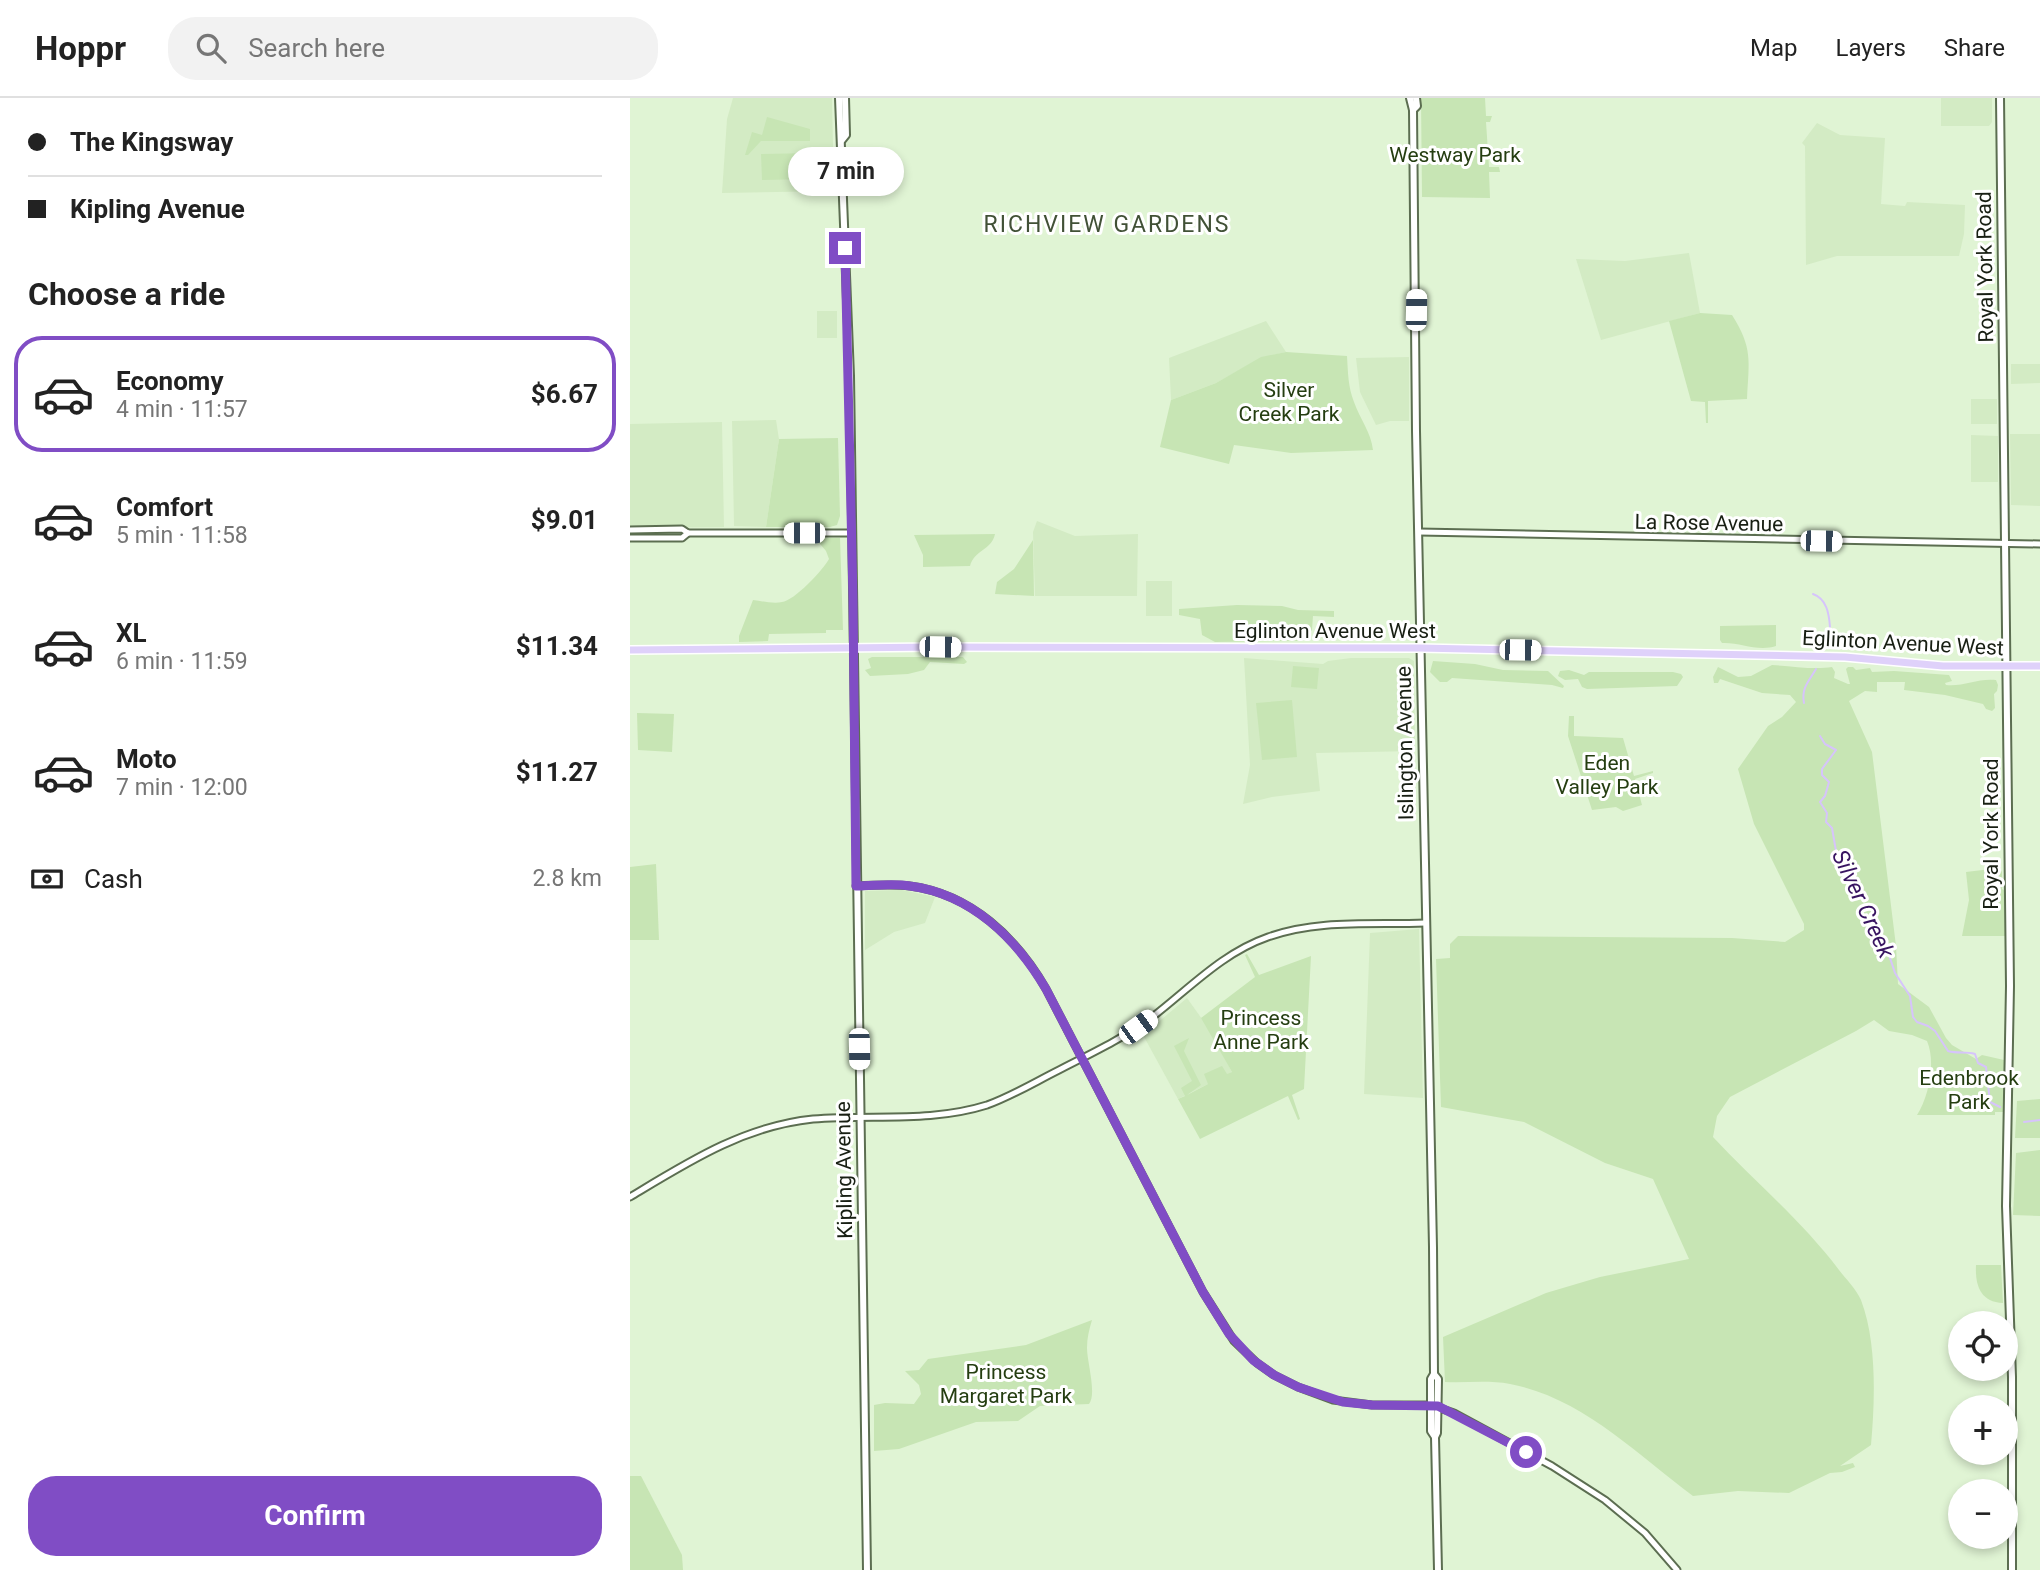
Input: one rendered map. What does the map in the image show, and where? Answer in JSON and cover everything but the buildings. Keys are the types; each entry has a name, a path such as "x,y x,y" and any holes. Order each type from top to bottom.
{"main road":[{"name":"Kipling Avenue","path":"839,98 849,367 867,1570"},
{"name":"Kipling Avenue","path":"842,139 846,135 845,98"},
{"name":"Islington Avenue","path":"1410,98 1413,110 1434,1374 1438,1379 1435,1406 1438,1570"},
{"name":"Islington Avenue","path":"1413,110 1416,98"},
{"name":"Royal York Road","path":"2000,98 2010,1014 2006,1206 2012,1377 2012,1570"},
{"name":"Eglinton Avenue West","path":"630,650 1420,648 1845,657 1944,666 2040,666"}],"street":[{"path":"630,530 682,529 688,533 850,533"},
{"name":"La Rose Avenue","path":"1419,532 2040,544"},
{"path":"630,538 682,538 688,533"},
{"path":"856,886 902,885 953,898 993,923 1018,947 1028,960 1082,1058 1203,1292 1229,1334 1253,1360 1274,1375 1333,1400 1372,1405 1435,1406 1552,1466 1605,1500 1645,1533 1677,1570"},
{"path":"630,1197 692,1160 744,1135 800,1121 930,1116 979,1107 1017,1092 1138,1027 1242,947 1266,937 1315,926 1426,923"}],"shaded area":[{"path":"733,98 832,98 834,191 722,193 727,119"},
{"path":"1941,98 1992,98 1992,122 1989,126 1941,126"},
{"path":"1817,123 1840,135 1885,138 1881,204 1905,206 1907,202 1965,205 1964,234 1959,256 1837,256 1806,265 1805,146 1802,143"},
{"path":"1689,253 1700,313 1601,340 1576,259 1625,261"},
{"path":"817,311 837,311 837,338 817,338"},
{"path":"1266,321 1286,352 1261,358 1216,383 1171,400 1169,358"},
{"path":"1409,357 1409,421 1390,421 1376,425 1360,392 1356,358"},
{"path":"2011,364 2040,364 2040,383 2011,384"},
{"path":"1971,399 1997,399 1997,424 1971,424"},
{"path":"776,420 779,439 766,527 734,526 732,421"},
{"path":"722,422 724,527 630,528 630,424"},
{"path":"2010,434 2040,434 2040,506 2011,505"},
{"path":"1971,435 1998,436 1998,482 1971,482"},
{"path":"1037,521 1075,536 1138,534 1137,596 1035,596 1033,532"},
{"path":"1146,581 1172,581 1172,616 1146,616"},
{"path":"1244,658 1323,664 1351,658 1409,658 1414,661 1415,751 1316,753 1320,791 1243,804 1250,765"},
{"path":"902,890 935,897 925,923 894,932 865,950 865,891"},
{"path":"1419,929 1423,1098 1364,1094 1370,933"},
{"path":"1187,998 1207,1026 1232,1072 1178,1099 1143,1035"}],"green space":[{"name":"Westway Park","path":"1421,98 1485,98 1486,116 1492,116 1490,122 1486,122 1489,167 1499,167 1500,172 1489,172 1490,198 1422,197"},
{"path":"767,117 810,129 810,141 761,141 745,155 752,132 762,135"},
{"path":"813,153 814,179 762,180 761,154"},
{"path":"1700,313 1732,315 1747,346 1748,355 1747,399 1708,401 1708,423 1705,402 1691,401 1669,321"},
{"name":"Silver Creek Park","path":"1286,352 1347,356 1352,396 1373,450 1291,453 1234,445 1229,464 1160,447 1171,400 1216,383 1261,357"},
{"path":"838,438 840,516 837,525 766,527 779,439"},
{"path":"995,534 990,543 975,556 970,566 923,567 923,555 914,535"},
{"path":"815,538 840,538 843,630 769,634 768,641 739,642 753,600 775,603 787,600 808,584 826,564 829,559 826,551"},
{"path":"1033,540 1034,596 995,594 997,582 1014,569"},
{"path":"1237,605 1334,611 1334,617 1313,616 1312,630 1302,641 1215,642 1202,635 1200,619 1179,615 1179,609"},
{"path":"1776,625 1776,646 1769,648 1722,643 1720,640 1720,626"},
{"path":"963,657 967,662 930,662 924,670 908,674 870,676 865,670 871,668 868,659"},
{"path":"1433,661 1475,664 1503,670 1548,671 1564,686 1452,678 1447,682 1440,682 1430,672"},
{"name":"Edenbrook Park","path":"1772,665 1832,667 1834,678 1848,684 1848,667 1856,670 1870,668 1872,672 1949,675 1952,681 1945,683 1946,685 1996,680 1998,685 1994,694 1995,708 1992,711 1986,709 1983,704 1945,695 1904,690 1905,682 1877,682 1877,692 1865,691 1849,701 1872,752 1896,946 1898,984 1929,1007 1952,1045 1976,1059 1982,1055 2004,1060 2004,1112 1995,1112 1995,1115 1917,1115 1930,1079 1931,1059 1927,1041 1889,1031 1874,1020 1730,1097 1717,1116 1713,1137 1825,1252 1861,1300 1872,1353 1874,1391 1871,1445 1840,1466 1853,1463 1855,1467 1830,1473 1789,1493 1738,1491 1693,1496 1607,1429 1561,1401 1510,1384 1445,1382 1443,1337 1546,1293 1600,1277 1689,1259 1653,1179 1605,1163 1524,1122 1441,1107 1436,959 1450,958 1450,944 1458,936 1732,938 1785,942 1804,930 1804,924 1754,824 1738,769 1768,726 1782,717 1796,702 1790,695 1762,693 1720,679 1718,683 1714,683 1713,677 1718,667 1738,677 1751,676"},
{"path":"1293,666 1319,668 1317,689 1291,687"},
{"path":"1569,670 1584,675 1589,672 1673,672 1683,677 1677,686 1587,689 1582,687 1578,679 1565,680 1558,676 1560,671"},
{"path":"1292,700 1297,757 1262,760 1256,703"},
{"path":"637,713 674,714 672,752 638,750"},
{"name":"Eden Valley Park","path":"1569,716 1574,716 1574,736 1623,738 1634,776 1653,771 1635,779 1642,805 1623,811 1616,807 1592,810 1568,736"},
{"path":"656,864 659,940 630,940 630,867"},
{"path":"1999,868 2002,872 2002,889 2005,891 2006,936 1962,936 1969,900 1966,872"},
{"name":"Princess Anne Park","path":"1247,954 1259,975 1311,956 1304,1089 1292,1095 1300,1119 1298,1120 1288,1096 1200,1139 1178,1099 1185,1096 1181,1088 1192,1081 1174,1046 1189,1038 1184,1051 1201,1085 1187,1095 1208,1084 1204,1074 1222,1066 1227,1074 1232,1072 1201,1018 1255,977 1245,955"},
{"path":"2040,1099 2040,1138 2015,1138 2017,1101"},
{"path":"2040,1150 2040,1216 2013,1215 2016,1153"},
{"path":"1976,1265 2001,1265 2003,1303 1989,1299 1980,1291"},
{"name":"Princess Margaret Park","path":"1092,1320 1087,1344 1092,1386 1089,1404 1040,1406 1018,1421 976,1422 899,1449 874,1451 874,1405 914,1404 921,1394 919,1385 905,1371 919,1370 928,1359 1026,1345"},
{"path":"630,1476 641,1476 682,1555 683,1570 630,1570"}],"waterway":[{"name":"Silver Creek","path":"1813,594 1824,603 1830,627"},
{"name":"Silver Creek","path":"1804,703 1805,689 1816,669"},
{"name":"Silver Creek","path":"1820,736 1825,744 1836,750 1822,769 1822,775 1829,782 1820,802 1827,813 1826,822 1832,828 1836,851 1851,884"},
{"name":"Silver Creek","path":"1883,937 1895,973 1910,996 1913,1017 1935,1031 1948,1051 1975,1054 1978,1063 1986,1067 1990,1102 2000,1107"},
{"name":"Silver Creek","path":"2024,1122 2040,1120"}],"district":[{"name":"RICHVIEW GARDENS","path":"1107,224"}],"route":[{"path":"845,248 850,376 856,886 911,886 953,898 985,917 1018,947 1046,989 1203,1292 1234,1341 1257,1363 1298,1387 1333,1400 1372,1405 1438,1406 1526,1452"}]}
